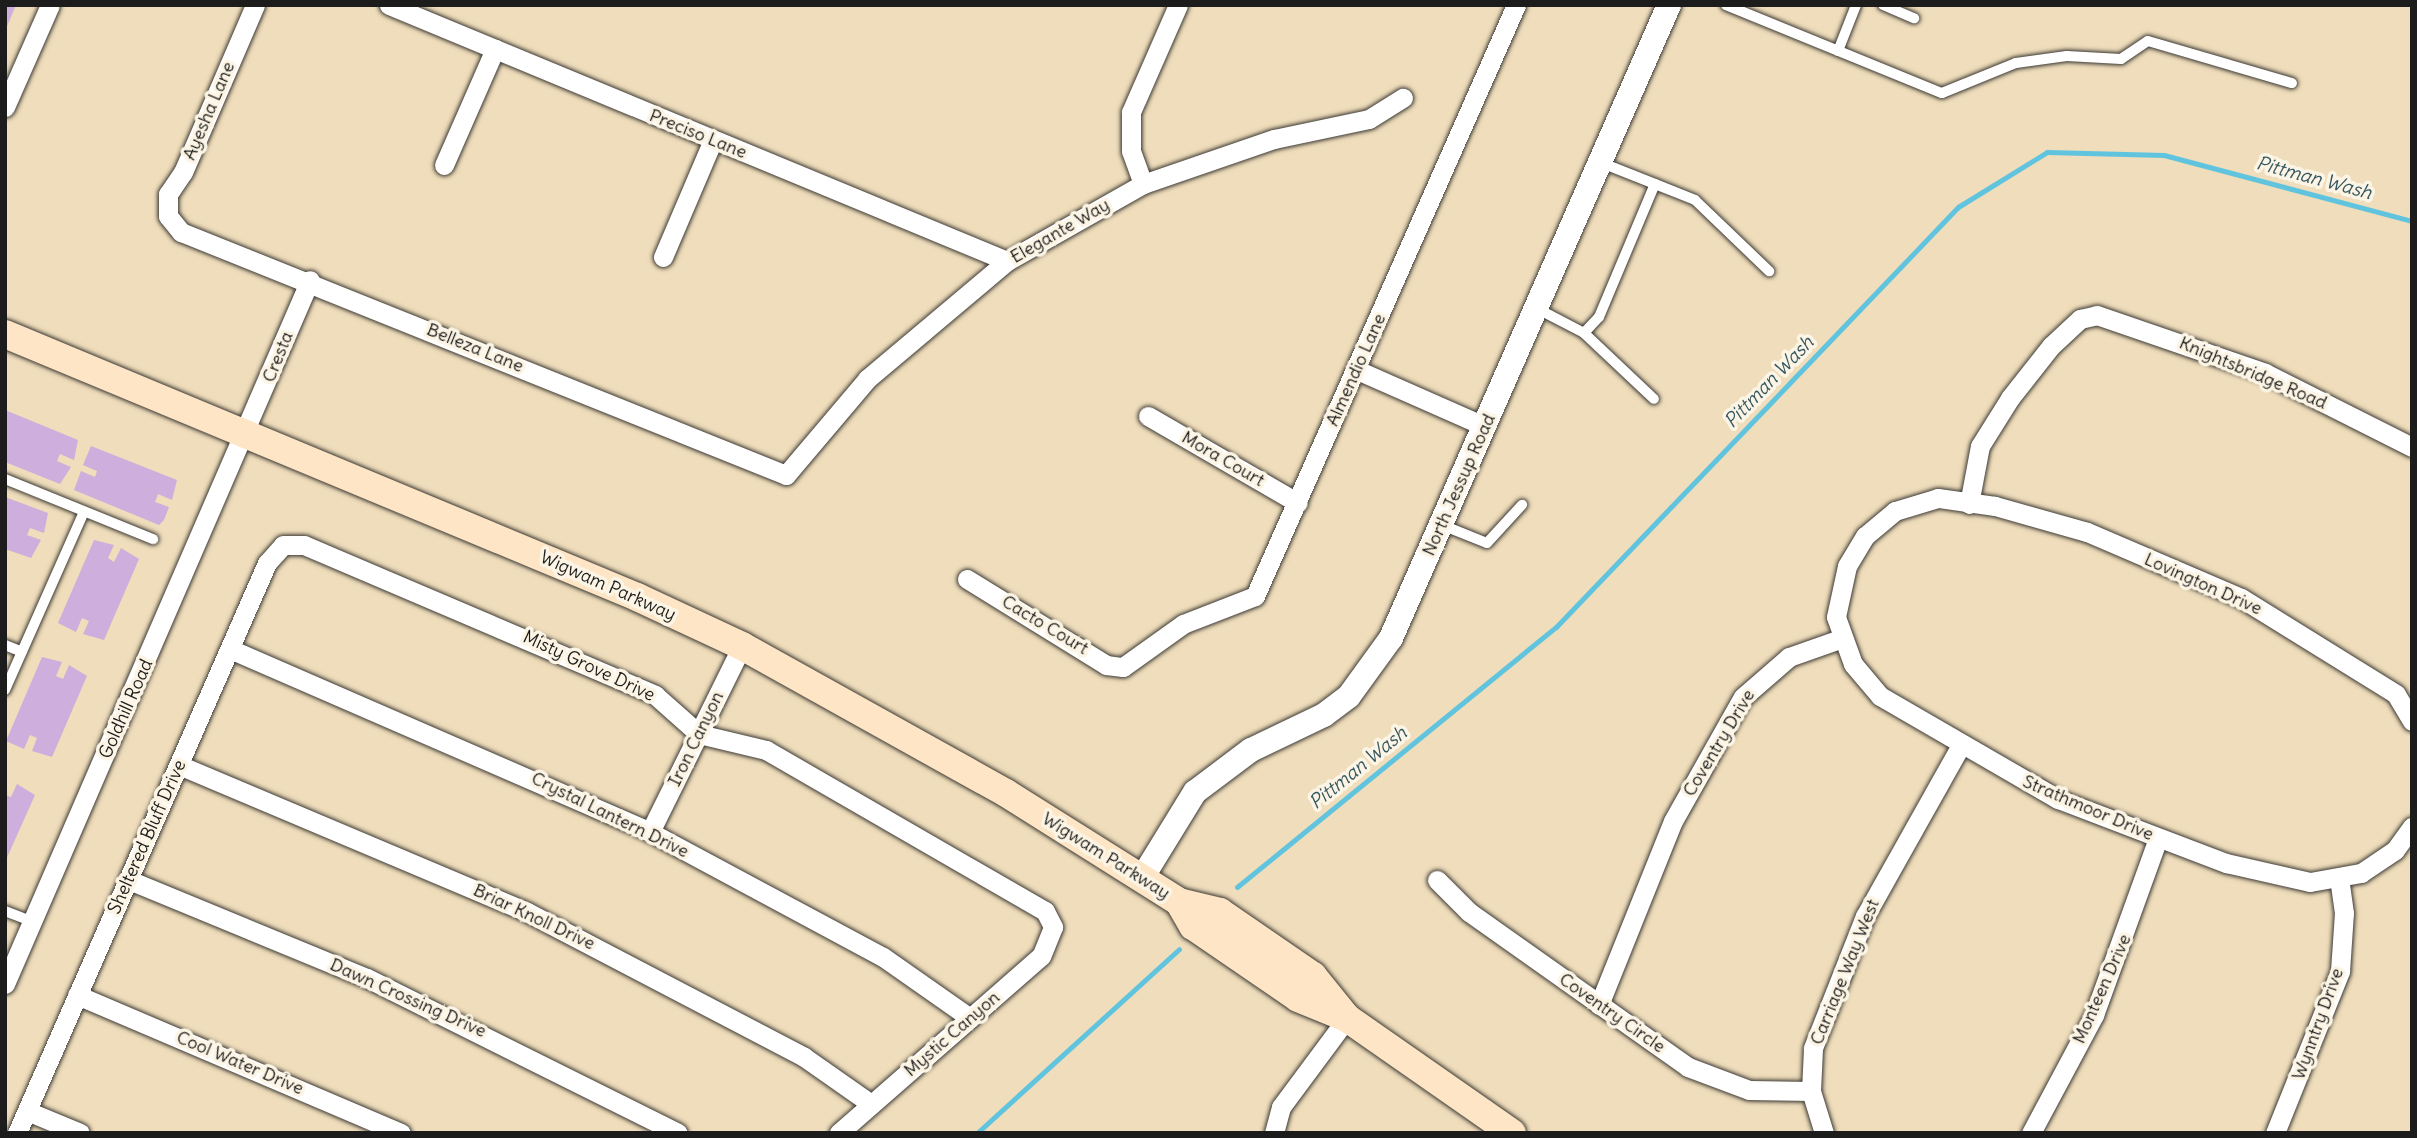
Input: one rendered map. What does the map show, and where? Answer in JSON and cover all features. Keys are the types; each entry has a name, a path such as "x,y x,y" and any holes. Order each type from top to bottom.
{"main road":[{"name":"Wigwam Parkway","path":"5,334 246,433 742,646 1006,793 1179,902 1220,912 1313,976 1347,1018 1512,1133"}],"street":[{"path":"5,107 50,5"},
{"name":"Ayesha Lane","path":"168,216 168,194 255,5"},
{"name":"Preciso Lane","path":"389,5 1007,261"},
{"path":"1143,184 1131,151 1131,112 1178,5"},
{"name":"Almendio Lane","path":"1123,667 1183,624 1255,596 1516,5"},
{"name":"North Jessup Road","path":"1142,878 1195,792 1251,750 1324,715 1370,670 1441,524 1669,5"},
{"path":"444,165 495,50"},
{"name":"Elegante Way","path":"786,475 867,379 1007,261 1143,184 1274,139 1369,119 1403,98"},
{"path":"663,257 713,140"},
{"name":"Belleza Lane","path":"168,216 181,232 310,280 786,475"},
{"name":"Cresta","path":"246,433 310,280"},
{"name":"Knightsbridge Road","path":"1969,504 1980,446 2010,398 2051,346 2088,317 2200,346 2412,447"},
{"path":"1357,370 1484,425"},
{"name":"Mora Court","path":"1148,416 1298,503"},
{"name":"Goldhill Road","path":"5,984 246,433"},
{"path":"1843,638 1836,617 1847,566 1864,536 1895,511 1938,498 1969,504"},
{"name":"Lovington Drive","path":"1969,504 2087,532 2241,598 2396,694 2411,718"},
{"name":"Sheltered Bluff Drive","path":"18,1133 267,563 283,545"},
{"name":"Misty Grove Drive","path":"283,545 304,545 513,630 655,695 699,734 766,750 880,811 1027,898 1053,927"},
{"name":"Cacto Court","path":"967,579 1106,665 1123,667"},
{"name":"Strathmoor Drive","path":"1843,638 1853,664 1880,696 1960,747 2058,799 2158,838 2310,882 2339,877"},
{"name":"Coventry Drive","path":"1599,1005 1673,821 1743,696 1789,657 1843,638"},
{"name":"Iron Canyon","path":"650,832 742,646"},
{"name":"Crystal Lantern Drive","path":"230,649 650,832 883,957 971,1018"},
{"name":"Carriage Way West","path":"1824,1133 1811,1091 1813,1048 1865,916 1960,747"},
{"name":"Briar Knoll Drive","path":"179,765 527,912 747,1025 871,1104"},
{"path":"2339,877 2361,873 2395,850 2412,827"},
{"name":"Monteen Drive","path":"2031,1133 2094,1015 2158,838"},
{"name":"Wynntry Drive","path":"2275,1133 2340,971 2344,914 2339,877"},
{"name":"Dawn Crossing Drive","path":"129,880 367,978 678,1133"},
{"name":"Coventry Circle","path":"1437,880 1469,912 1599,1005 1719,1082 1811,1091"},
{"name":"Mystic Canyon","path":"839,1133 1041,956 1053,927"},
{"name":"Cool Water Drive","path":"78,995 401,1133"},
{"path":"1274,1133 1282,1107 1347,1018"},
{"path":"27,1111 80,1133"}],"lane":[{"path":"1726,5 1942,93 2016,63 2067,56 2121,59 2148,41 2292,83"},
{"path":"1838,51 1856,5"},
{"path":"1883,5 1914,18"},
{"path":"1600,162 1695,200 1769,271"},
{"path":"1584,333 1600,317 1655,184"},
{"path":"1536,308 1584,333 1654,399"},
{"path":"5,479 153,540"},
{"path":"1441,524 1487,543 1522,505"},
{"path":"5,691 84,512"},
{"path":"5,645 22,652"},
{"path":"5,911 33,922"}],"building":[{"path":"5,5 16,5 5,31"},
{"path":"5,410 78,440 74,460 60,454 57,461 71,467 60,484 5,462"},
{"path":"91,446 177,480 172,500 158,494 155,502 169,507 159,525 74,490 81,471 95,477 97,471 83,465"},
{"path":"5,497 48,513 44,533 30,528 27,535 41,540 31,558 5,549"},
{"path":"94,540 114,545 108,558 114,562 121,548 139,559 104,640 83,634 89,621 82,618 76,632 58,623"},
{"path":"42,657 62,662 56,676 63,679 69,665 87,676 52,757 32,751 37,738 30,735 24,749 6,741"},
{"path":"17,784 35,795 5,862 5,795 11,797"}],"waterway":[{"name":"Pittman Wash","path":"1237,887 1556,627 1958,207 2047,152 2164,155 2412,221"},
{"name":"Pittman Wash","path":"977,1133 1179,949"}]}
